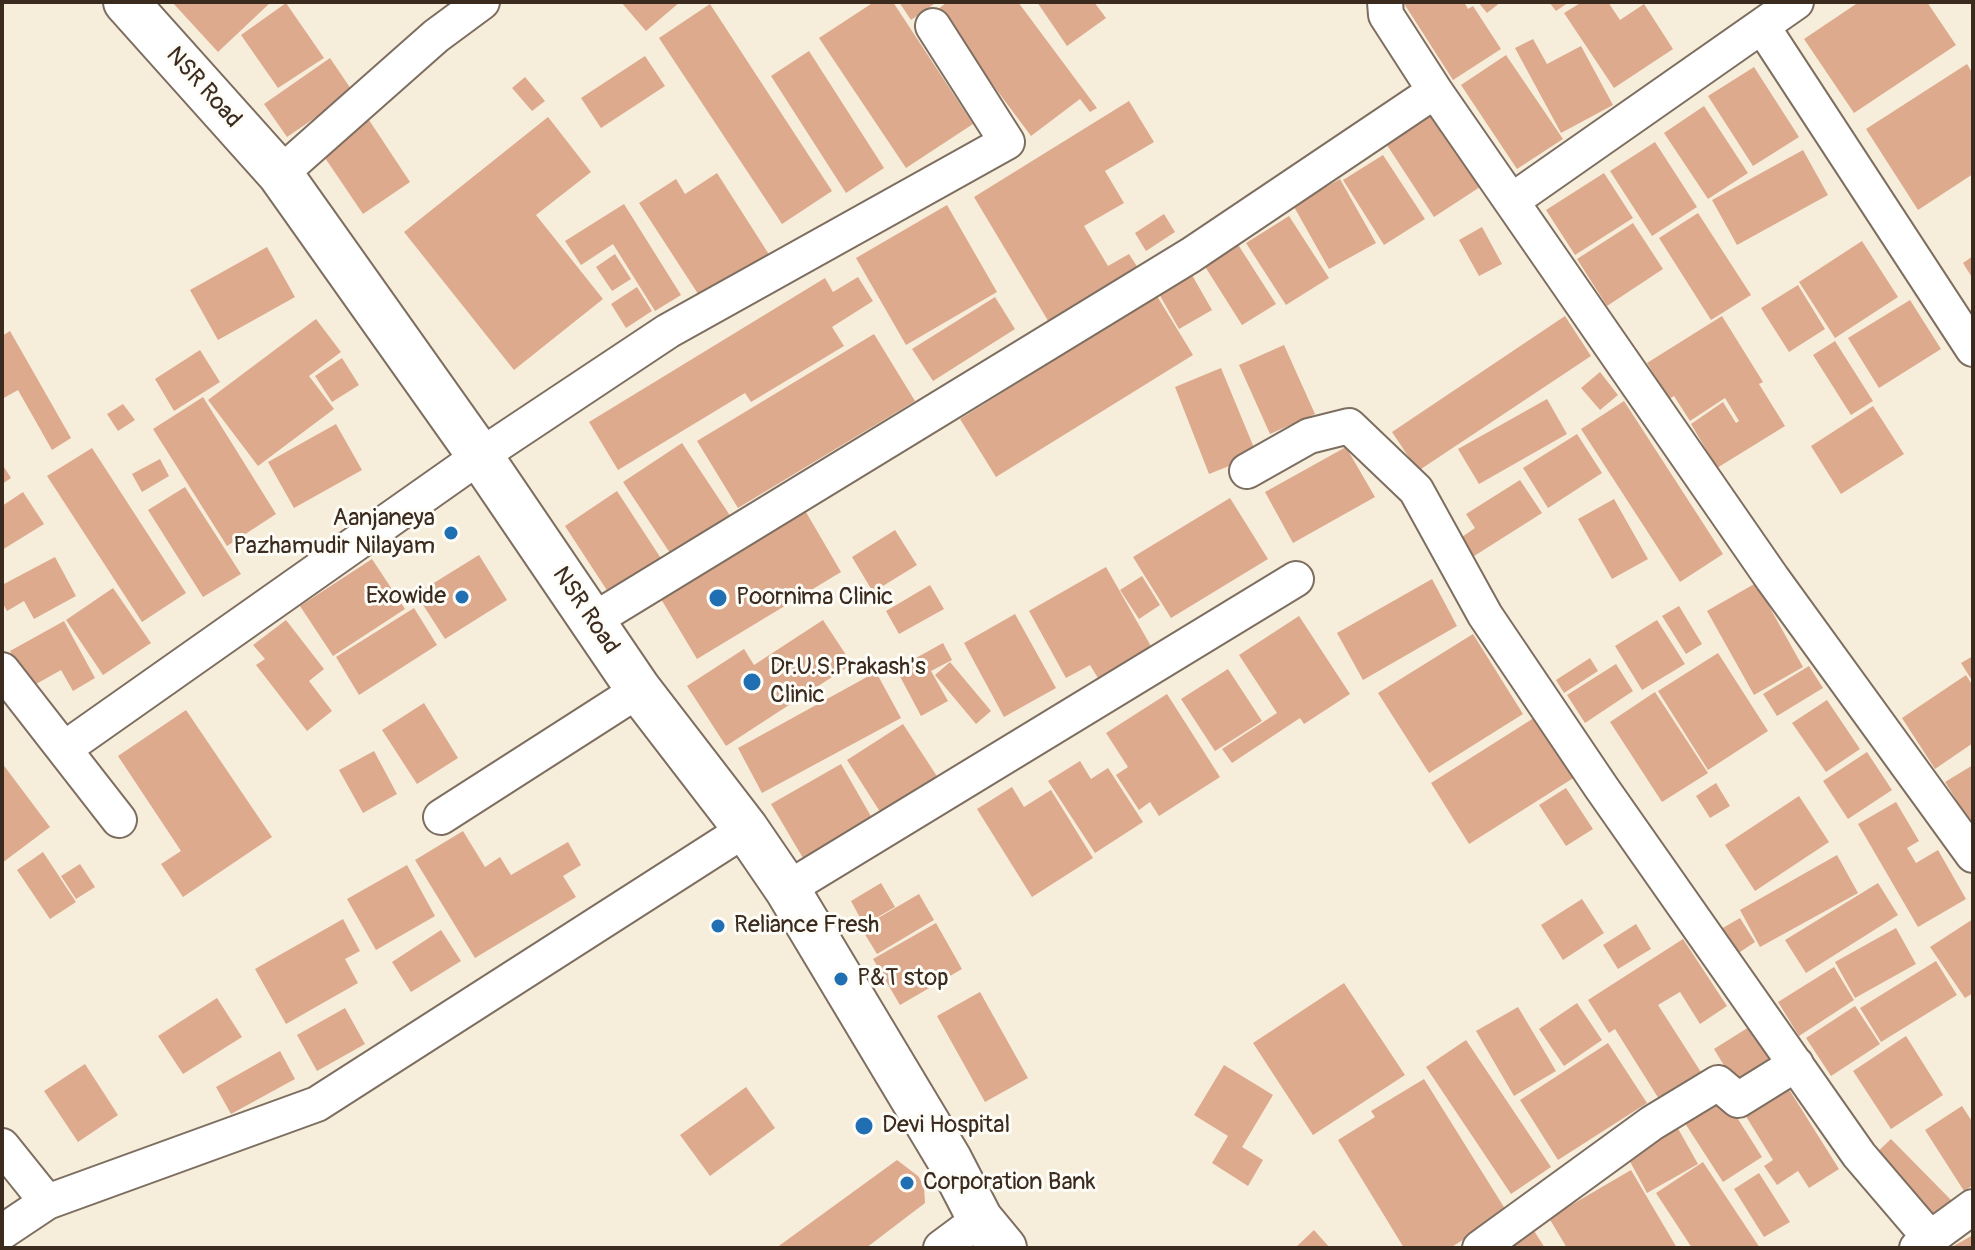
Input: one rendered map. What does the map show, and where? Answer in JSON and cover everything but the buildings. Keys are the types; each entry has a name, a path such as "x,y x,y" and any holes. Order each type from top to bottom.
{"main road":[{"name":"NSR Road","path":"126,2 280,174 480,456 639,690 746,829 787,889 992,1234"}],"street":[{"path":"280,174 436,36 482,2"},
{"path":"1385,2 1386,15 1435,91 1772,578 1973,855"},
{"path":"1513,200 1796,2"},
{"path":"64,749 480,456 668,331 1007,142 933,26"},
{"path":"1762,26 1973,349"},
{"path":"592,621 1191,255 1435,91"},
{"path":"1247,471 1309,436 1349,426 1416,490 1485,615 1601,787 1923,1243 1973,1207"},
{"path":"787,889 1296,579"},
{"path":"2,670 119,820"},
{"path":"441,817 639,690"},
{"path":"2,1232 47,1202 317,1104 746,829"},
{"path":"1480,1248 1652,1123 1718,1083 1738,1100 1796,1064"},
{"path":"2,1146 47,1202"},
{"path":"941,1248 992,1234"}],"place":[{"name":"Aanjaneya Pazhamudir Nilayam","path":"451,533"},
{"name":"Exowide","path":"462,597"},
{"name":"Poornima Clinic","path":"718,598"},
{"name":"Dr.U.S.Prakash's Clinic","path":"752,682"},
{"name":"Reliance Fresh","path":"718,926"},
{"name":"P&T stop","path":"841,979"},
{"name":"Devi Hospital","path":"864,1126"},
{"name":"Corporation Bank","path":"907,1183"}]}
